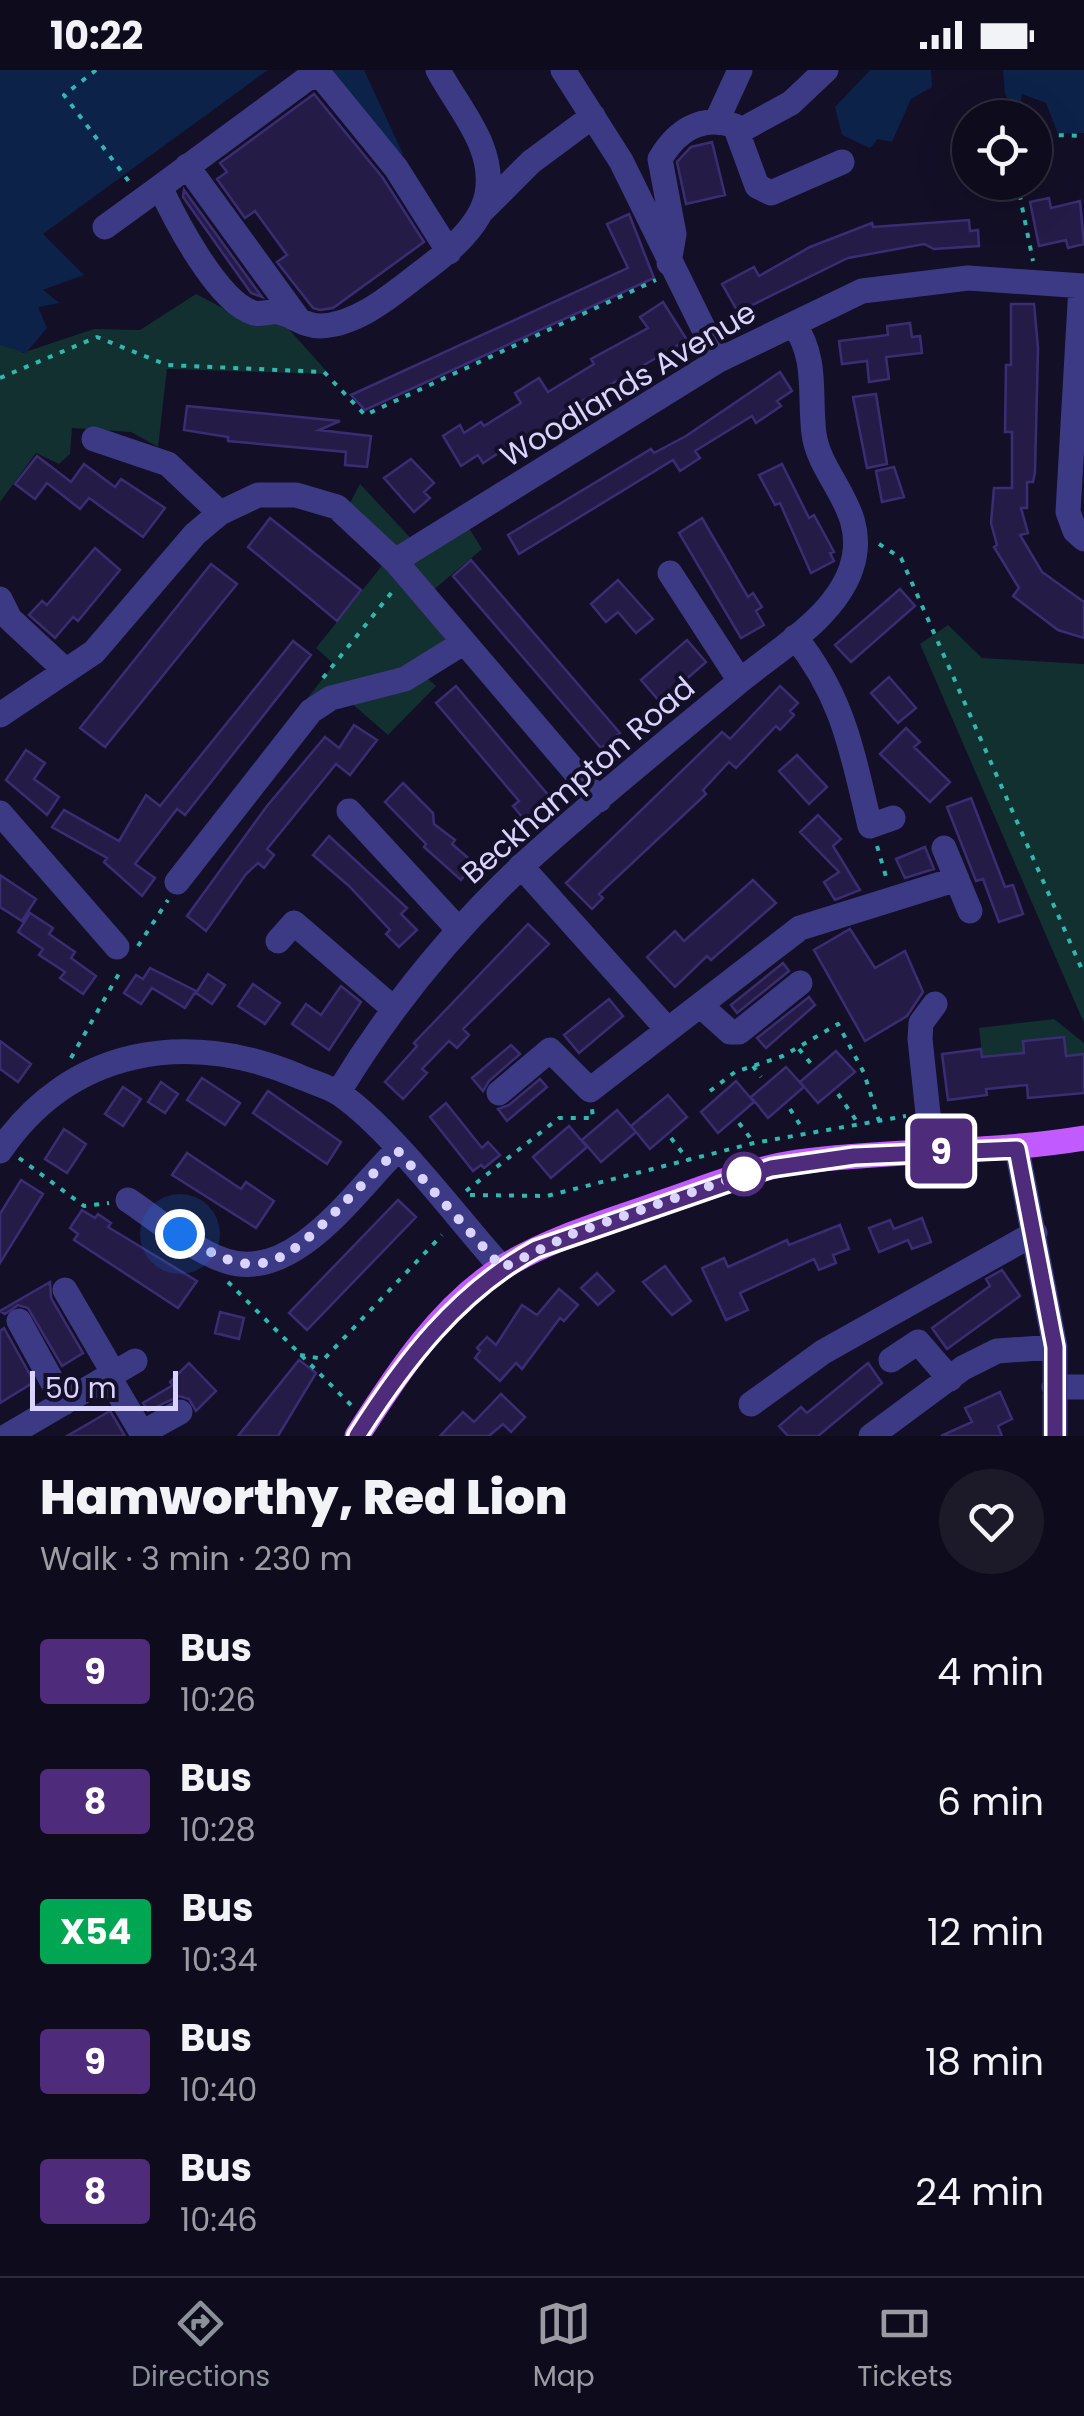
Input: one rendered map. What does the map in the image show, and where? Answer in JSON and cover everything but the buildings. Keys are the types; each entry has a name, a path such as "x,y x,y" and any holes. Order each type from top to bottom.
{"main road":[{"path":"362,1428 436,1328 502,1268 572,1234 747,1173 796,1163 932,1151 1017,1149 1084,1138"}],"street":[{"path":"438,70 479,134 488,192 479,214"},
{"path":"564,70 621,161 720,360"},
{"path":"740,70 727,126 756,186 771,193 842,162"},
{"path":"671,268 674,234 660,158 672,139 693,125 727,126 791,103 826,70"},
{"path":"105,227 308,78 321,76 396,168 449,252"},
{"path":"160,187 204,266 229,295 254,313 279,312 302,324 321,326 375,307 449,252 479,214 531,162 593,116"},
{"path":"188,166 302,324"},
{"name":"Woodlands Avenue","path":"400,568 720,360 862,291 968,278 1082,286"},
{"path":"1082,286 1068,512 1075,530 1084,539"},
{"path":"794,324 808,344 814,377 814,436 854,527"},
{"path":"94,440 168,464 220,513"},
{"path":"0,715 94,652 195,534 220,513 258,495 284,493 325,501 400,568 599,800"},
{"name":"Beckhampton Road","path":"338,1092 394,1009 459,930 522,866 839,594 851,568 854,527"},
{"name":"Beckhampton Road","path":"670,573 740,681"},
{"path":"0,598 10,618 66,671"},
{"path":"794,636 824,673 882,822"},
{"path":"177,882 192,838 310,711 331,698 406,679 462,643"},
{"name":"Beckhampton Road","path":"349,812 459,930"},
{"path":"0,813 117,947"},
{"path":"944,848 970,911"},
{"path":"522,866 667,1029"},
{"path":"499,1093 550,1050 590,1090 800,928 957,879"},
{"path":"278,941 294,923 394,1009"},
{"path":"700,1005 730,1032 739,1032 800,983"},
{"path":"932,1151 920,1039 922,1023 935,1004"},
{"path":"5,1134 64,1086 137,1056 203,1050 269,1064 338,1092 397,1150 502,1268"},
{"path":"1017,1149 1055,1347 1055,1436"},
{"path":"145,1202 230,1262 267,1264 289,1256 397,1150"},
{"path":"751,1404 824,1352 1034,1233"},
{"path":"64,1290 120,1371 142,1434 180,1412"},
{"path":"19,1321 64,1403"},
{"path":"890,1360 918,1342 950,1378"},
{"path":"871,1436 950,1378 997,1351 1055,1347"},
{"path":"7,1436 120,1371"},
{"path":"1054,1387 1084,1387"}],"path":[{"path":"96,70 64,95 121,171"},
{"path":"1052,135 1084,136"},
{"path":"1021,200 1038,281"},
{"path":"0,378 97,337 167,365 324,372 364,415 671,268"},
{"path":"854,527 901,558 1084,974"},
{"path":"310,711 306,700 400,568"},
{"path":"882,822 893,899"},
{"path":"64,1086 69,1062 108,987 177,882"},
{"path":"710,1091 735,1072 799,1049 838,1024 864,1073 880,1122"},
{"path":"799,1049 812,1064"},
{"path":"753,1066 761,1077"},
{"path":"590,1090 593,1118 560,1118 460,1195 547,1196 754,1143 912,1115"},
{"path":"838,1094 858,1123"},
{"path":"790,1110 804,1132"},
{"path":"740,1123 754,1143"},
{"path":"5,1134 84,1206 145,1202"},
{"path":"670,1138 688,1160"},
{"path":"300,1356 324,1358 458,1218"},
{"path":"230,1262 228,1284 300,1356 362,1428"}],"green space":[{"path":"196,294 253,324 278,317 329,374 167,369 158,447 131,432 72,428 70,454 59,464 36,453 0,502 0,307 22,353 94,329 140,330"},
{"path":"360,484 419,547 464,520 482,549 425,597 463,643 421,673 436,686 388,735 342,695 306,700 334,664 316,648 389,557 344,514"},
{"path":"948,625 982,658 1084,664 1084,1023 920,644"},
{"path":"1054,1019 1084,1043 1084,1054 1066,1056 1064,1037 1023,1041 1024,1053 1006,1055 986,1085 979,1028"}],"water":[{"path":"0,70 268,70 43,234 84,275 43,290 60,303 38,307 47,328 26,353 0,345"},
{"path":"330,70 364,70 403,154 381,164"},
{"path":"870,70 931,70 932,87 911,99 892,142 878,139 870,148 842,135 835,107"},
{"path":"1003,70 1084,70 1084,133 1058,134 1052,118 1052,100 1022,94 1021,100 1008,100"}],"bus line":[{"name":"9","path":"357,1436 436,1328 502,1268 536,1249 747,1173 771,1168 854,1156 1017,1149 1055,1347 1055,1436"}],"route":[{"path":"180,1234 224,1260 245,1265 278,1261 298,1249 397,1150 502,1268 572,1234 747,1173 744,1174"}]}
